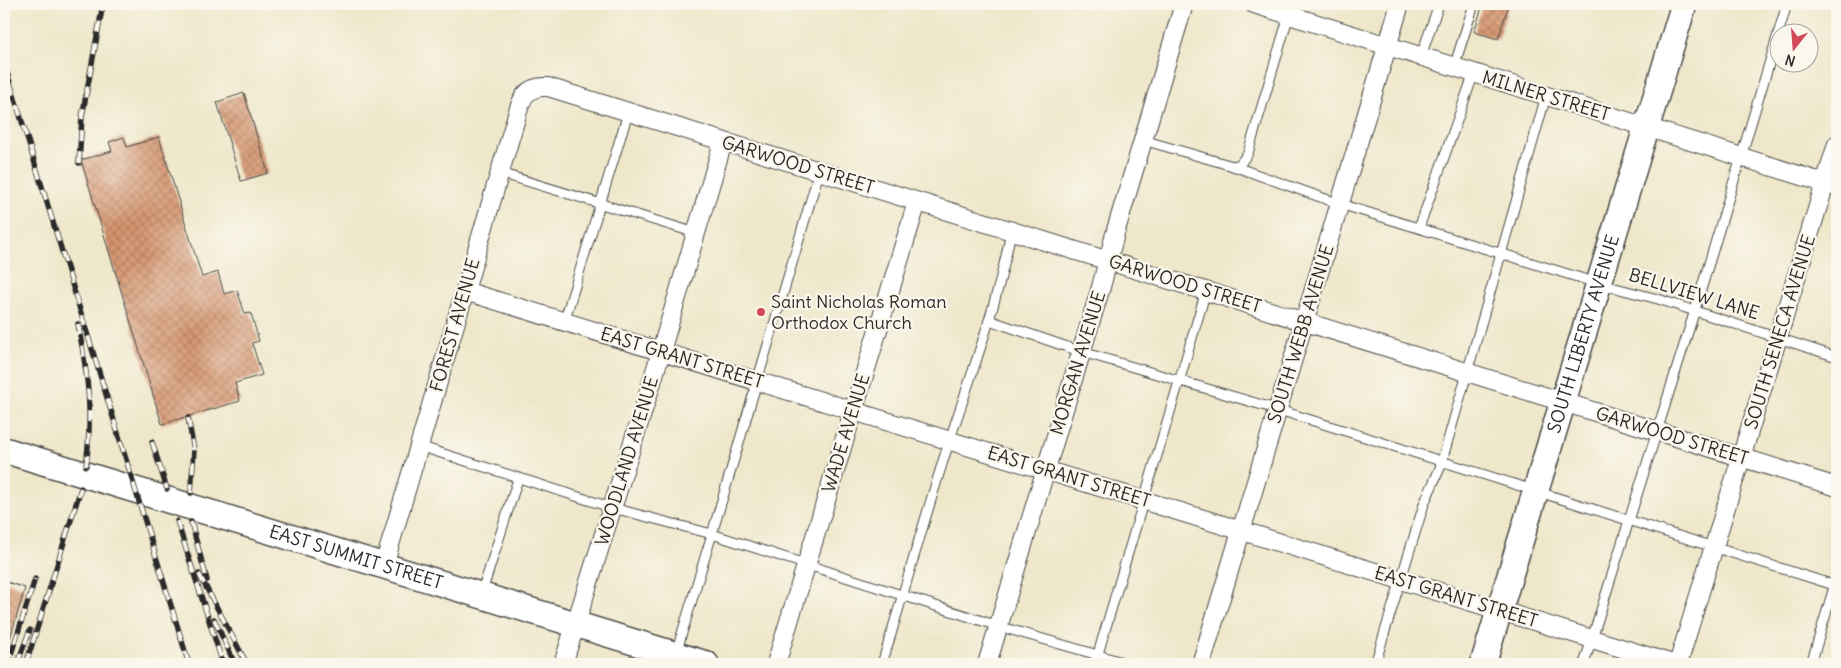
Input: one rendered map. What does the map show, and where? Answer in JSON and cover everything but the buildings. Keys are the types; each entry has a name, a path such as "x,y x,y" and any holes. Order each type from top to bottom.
{"street":[{"name":"MORGAN AVENUE","path":"986,664 1082,352 1184,4"},
{"name":"MILNER STREET","path":"1254,4 1831,185"},
{"name":"SOUTH WEBB AVENUE","path":"1201,664 1400,4"},
{"name":"SOUTH LIBERTY AVENUE","path":"1483,664 1684,4"},
{"name":"GARWOOD STREET","path":"532,88 548,88 1837,487"},
{"name":"FOREST AVENUE","path":"384,565 500,173 524,98 532,88"},
{"name":"WOODLAND AVENUE","path":"563,664 661,352 723,142"},
{"name":"SOUTH SENECA AVENUE","path":"1678,664 1778,338 1831,185 1837,144"},
{"name":"WADE AVENUE","path":"776,664 917,202"},
{"name":"EAST GRANT STREET","path":"465,291 1674,664"},
{"name":"EAST SUMMIT STREET","path":"4,450 576,624 674,659 706,664"}],"lane":[{"path":"1421,56 1439,4"},
{"path":"1454,67 1474,4"},
{"path":"1584,664 1695,310 1787,4"},
{"path":"1233,166 1240,164 1248,153 1289,15"},
{"path":"1419,228 1474,73"},
{"path":"1375,664 1424,504 1441,462 1546,96"},
{"path":"564,322 628,113"},
{"name":"BELLVIEW LANE","path":"1143,140 1233,166 1340,204 1600,284 1695,310 1837,357"},
{"path":"674,659 819,172"},
{"path":"500,173 696,233"},
{"path":"882,664 950,440 989,320 1003,272 1011,231"},
{"path":"1096,660 1142,500 1206,291"},
{"path":"989,320 1082,352 1279,410 1714,548 1836,583 1811,664"},
{"path":"420,446 612,508 712,534 806,566 998,626 1096,660 1129,664"},
{"path":"481,595 518,479"}],"railway":[{"path":"79,163 82,117 103,4"},
{"path":"4,63 189,664"},
{"path":"78,324 89,411 86,466"},
{"path":"188,418 194,450 191,493"},
{"path":"152,442 167,489"},
{"path":"26,664 81,488"},
{"path":"177,521 223,664"},
{"path":"191,522 207,580"},
{"path":"199,574 247,664"},
{"path":"8,664 35,579"},
{"path":"214,619 235,664"},
{"path":"17,664 30,630"}],"place":[{"name":"Saint Nicholas Roman Orthodox Church","path":"761,312"}]}
